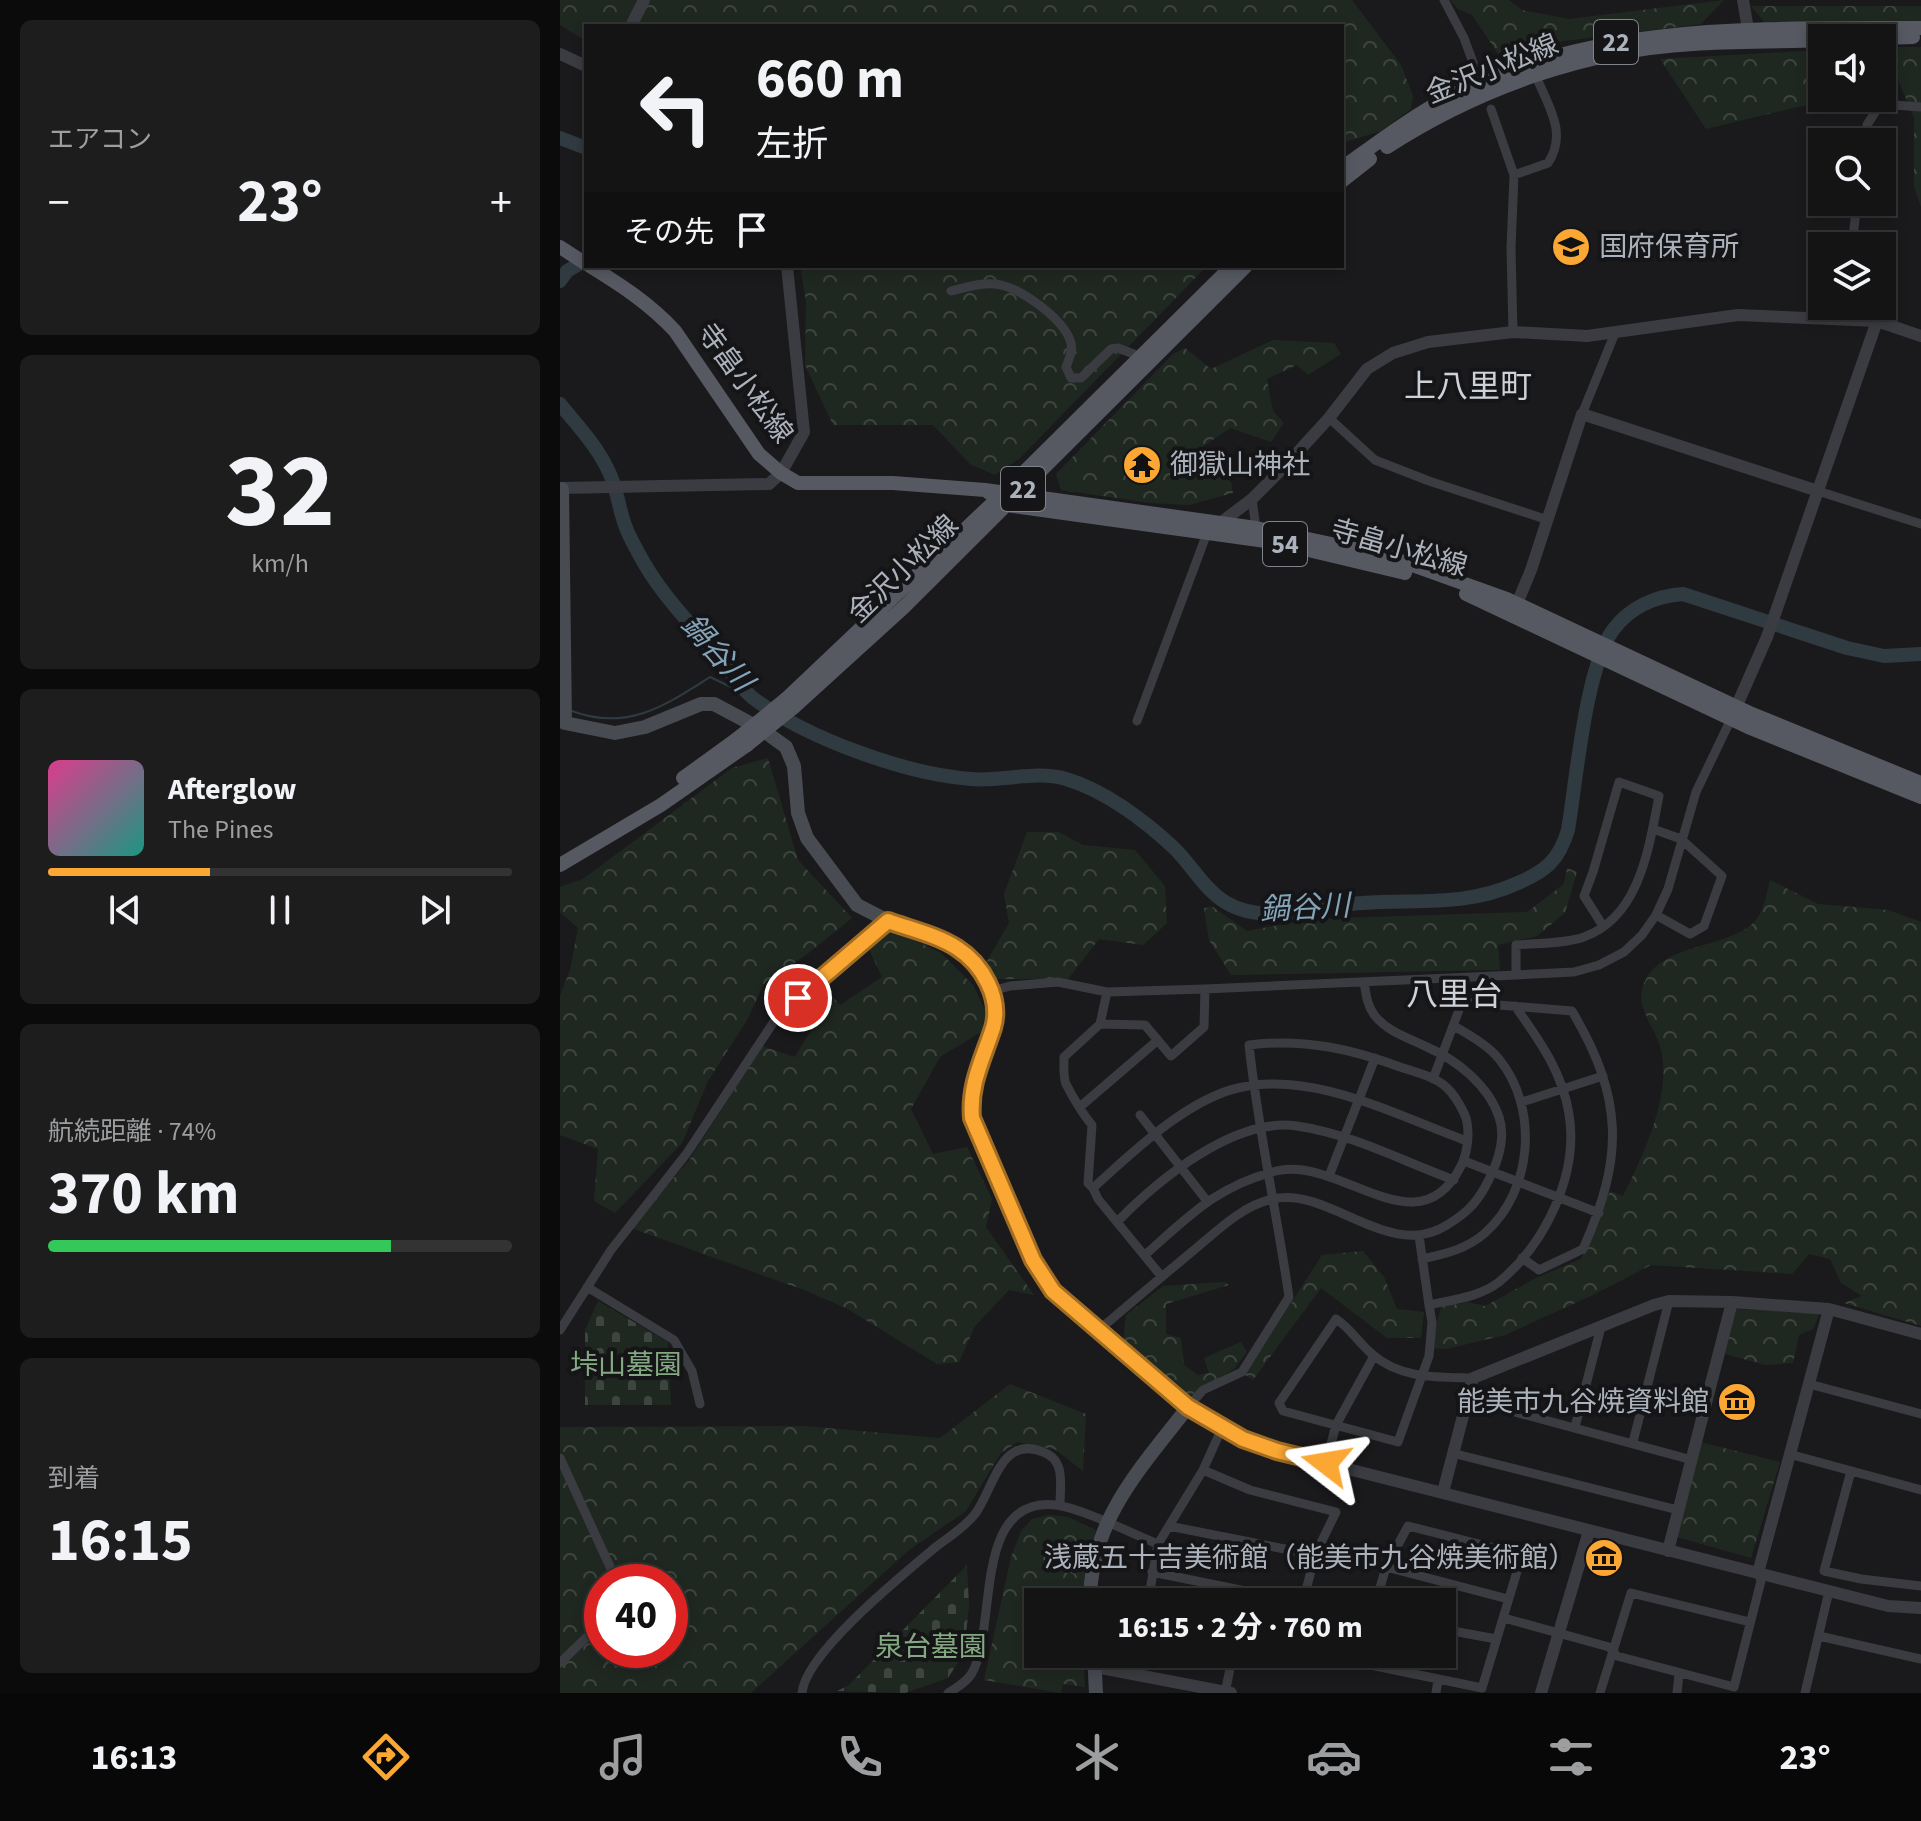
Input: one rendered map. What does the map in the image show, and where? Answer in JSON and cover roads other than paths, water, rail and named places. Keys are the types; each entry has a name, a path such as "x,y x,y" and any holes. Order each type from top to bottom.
{"main road":[{"name":"金沢小松線","path":"1344,167 1410,119 1490,78 1576,51 1626,40 1748,29 1921,28"},
{"path":"1896,38 1921,37"},
{"name":"金沢小松線","path":"1344,180 1415,129 1494,90 1536,76 1607,55 1648,48 1808,40"},
{"name":"寺畠小松線","path":"563,249 584,262"},
{"name":"寺畠小松線","path":"592,268 661,316 675,331 759,454 798,483 893,483 985,490 1006,498 1279,543 1384,566 1515,609"},
{"name":"金沢小松線","path":"560,865 661,805 790,703 904,607 1139,356 1230,268"},
{"name":"金沢小松線","path":"1006,498 1244,268"},
{"path":"561,488 567,699 564,721 615,733 645,727 701,704 714,704 761,729 786,747 794,766 798,813 807,838 857,905 888,921 957,948 977,966 992,991 994,1024 974,1077 970,1101 972,1118 1033,1260 1053,1291 1188,1407 1111,1510 1096,1558 1092,1588"},
{"name":"寺畠小松線","path":"1006,498 1256,528 1387,556 1515,609 1921,797"},
{"name":"寺畠小松線","path":"1734,713 1921,783"},
{"name":"金沢小松線","path":"560,853 742,742"},
{"path":"1095,1668 1096,1693"}],"street":[{"path":"632,24 644,0"},
{"path":"1444,0 1464,38 1475,68"},
{"path":"1743,0 1748,29"},
{"path":"560,54 584,65"},
{"path":"1514,175 1548,163 1559,142 1556,125 1536,76"},
{"path":"1867,128 1877,109 1894,105 1921,107"},
{"path":"1491,109 1514,175 1511,248 1513,332"},
{"path":"561,488 769,484 781,473 804,432 787,268"},
{"path":"951,291 985,284 1000,285 1035,300 1071,340 1072,351 1066,367 1071,378 1081,378 1111,349 1118,348 1139,356"},
{"path":"1137,721 1207,533 1252,499 1329,418 1367,369 1393,353 1428,342 1513,332 1587,336 1738,315 1808,313"},
{"path":"1874,320 1921,336"},
{"path":"992,991 1010,986 1058,982 1107,992 1574,972 1599,965 1624,952 1642,935 1656,915 1668,889 1696,792 1767,637 1877,321"},
{"path":"1515,609 1582,414 1615,333"},
{"path":"1582,414 1921,524"},
{"path":"1329,418 1375,460 1548,520"},
{"path":"1252,499 1256,528"},
{"path":"1516,975 1516,945 1588,936 1612,921 1633,895 1653,829 1659,796 1619,782 1584,896 1603,926"},
{"path":"1653,829 1681,839 1722,876 1704,926 1690,934 1656,915"},
{"path":"560,1330 611,1250 687,1153 779,1014 888,921"},
{"path":"1099,1330 1234,1217 1275,1198 1305,1200 1377,1228 1409,1236 1442,1229 1465,1215 1492,1172 1501,1144 1503,1132 1493,1102 1482,1087 1444,1055 1384,1026 1370,1009 1364,982"},
{"path":"1100,1024 1145,1025 1171,1056 1204,1027 1205,989"},
{"path":"1107,992 1100,1024 1064,1057 1065,1082 1081,1106 1081,1113 1092,1125 1088,1183 1162,1277"},
{"path":"1433,1079 1462,1002 1572,1011 1584,1032 1603,1076 1614,1122 1609,1175 1599,1213 1583,1249 1539,1270 1522,1258"},
{"path":"1429,1305 1473,1295 1497,1284 1522,1258 1559,1198 1568,1172 1570,1115 1562,1088 1551,1057 1515,1006"},
{"path":"1422,1259 1466,1246 1485,1233 1512,1198 1524,1160 1522,1102 1498,1058 1454,1026"},
{"path":"1081,1106 1158,1040"},
{"path":"1145,1255 1207,1201 1245,1179 1269,1174 1297,1169 1329,1176 1381,1198 1398,1201 1425,1201 1442,1195 1464,1161 1468,1123 1447,1088 1433,1079 1375,1058 1316,1043 1291,1041 1249,1045 1253,1086 1269,1174 1275,1198 1289,1297 1242,1372 1203,1390 1188,1407 1222,1428 1277,1451 1888,1606 1921,1608"},
{"path":"1329,1176 1375,1058"},
{"path":"1522,1102 1603,1076"},
{"path":"1093,1188 1153,1134 1221,1094 1253,1086 1295,1085 1358,1101 1467,1141"},
{"path":"1140,1115 1207,1201"},
{"path":"1117,1222 1180,1168 1221,1143 1262,1128 1296,1126 1344,1137 1454,1180"},
{"path":"1464,1161 1599,1213"},
{"path":"1419,1236 1432,1322 1429,1356 1420,1377 1398,1442 1283,1411 1279,1403 1336,1319 1374,1356 1420,1377 1473,1378 1669,1301 1829,1309 1921,1334"},
{"path":"587,1287 674,1340 692,1371 700,1404"},
{"path":"1633,1442 1669,1301"},
{"path":"1668,1551 1732,1302"},
{"path":"1504,1618 1609,1647 1617,1656 1734,1690 1761,1581 1758,1573 1829,1309"},
{"path":"1575,1427 1601,1327"},
{"path":"1326,1463 1336,1425 1374,1356"},
{"path":"1443,1492 1473,1378"},
{"path":"1809,1384 1921,1414"},
{"path":"1467,1399 1692,1460"},
{"path":"1150,1588 1158,1544 1203,1470 1222,1428"},
{"path":"802,1693 803,1683 827,1646 975,1514 1002,1463 1015,1451 1036,1449 1048,1453 1058,1463 1061,1473 1060,1505"},
{"path":"1452,1453 1678,1510"},
{"path":"1789,1454 1921,1490"},
{"path":"560,1458 609,1564"},
{"path":"1203,1470 1250,1490 1336,1512 1315,1555 1306,1588"},
{"path":"1851,1471 1824,1571 1921,1586"},
{"path":"948,1693 972,1673 980,1651 998,1541 1020,1513 1036,1507 1060,1505 1158,1544"},
{"path":"1169,1526 1315,1555"},
{"path":"1380,1588 1386,1567 1408,1526 1522,1555 1482,1688 1384,1668"},
{"path":"1541,1693 1589,1531"},
{"path":"1386,1567 1508,1599"},
{"path":"1152,1572 1232,1588"},
{"path":"1805,1693 1829,1591"},
{"path":"1600,1693 1631,1593 1750,1622"},
{"path":"1456,1632 1496,1639"},
{"path":"1819,1636 1921,1659"},
{"path":"560,1663 584,1640"},
{"path":"1127,1668 1227,1693 1231,1668"},
{"path":"1677,1693 1679,1674"},
{"path":"1436,1693 1438,1680"}],"waterway":[{"name":"鍋谷川","path":"560,138 584,147"},
{"name":"鍋谷川","path":"560,281 567,271 584,261"},
{"name":"鍋谷川","path":"560,404 603,461 613,482 624,523 646,567 672,603 753,698 828,740 917,770 971,779 1054,777 1080,784 1109,798 1149,827 1180,854 1217,897 1257,913 1293,913 1362,903 1460,899 1498,891 1544,869 1556,857 1568,830 1589,696 1604,647 1613,630 1627,615 1653,600 1683,594 1847,648 1884,656 1921,654"},
{"path":"572,711 592,717 628,717 662,706 710,677 750,696"}],"place":[{"name":"国府保育所","path":"1571,247"},
{"name":"御獄山神社","path":"1142,465"},
{"name":"能美市九谷焼資料館","path":"1737,1402"},
{"name":"浅蔵五十吉美術館（能美市九谷焼美術館）","path":"1604,1558"}],"district":[{"name":"上八里町","path":"1468,387"},
{"name":"八里台","path":"1454,995"}],"park label":[{"name":"垰山墓園","path":"626,1365"},
{"name":"泉台墓園","path":"931,1647"}]}
